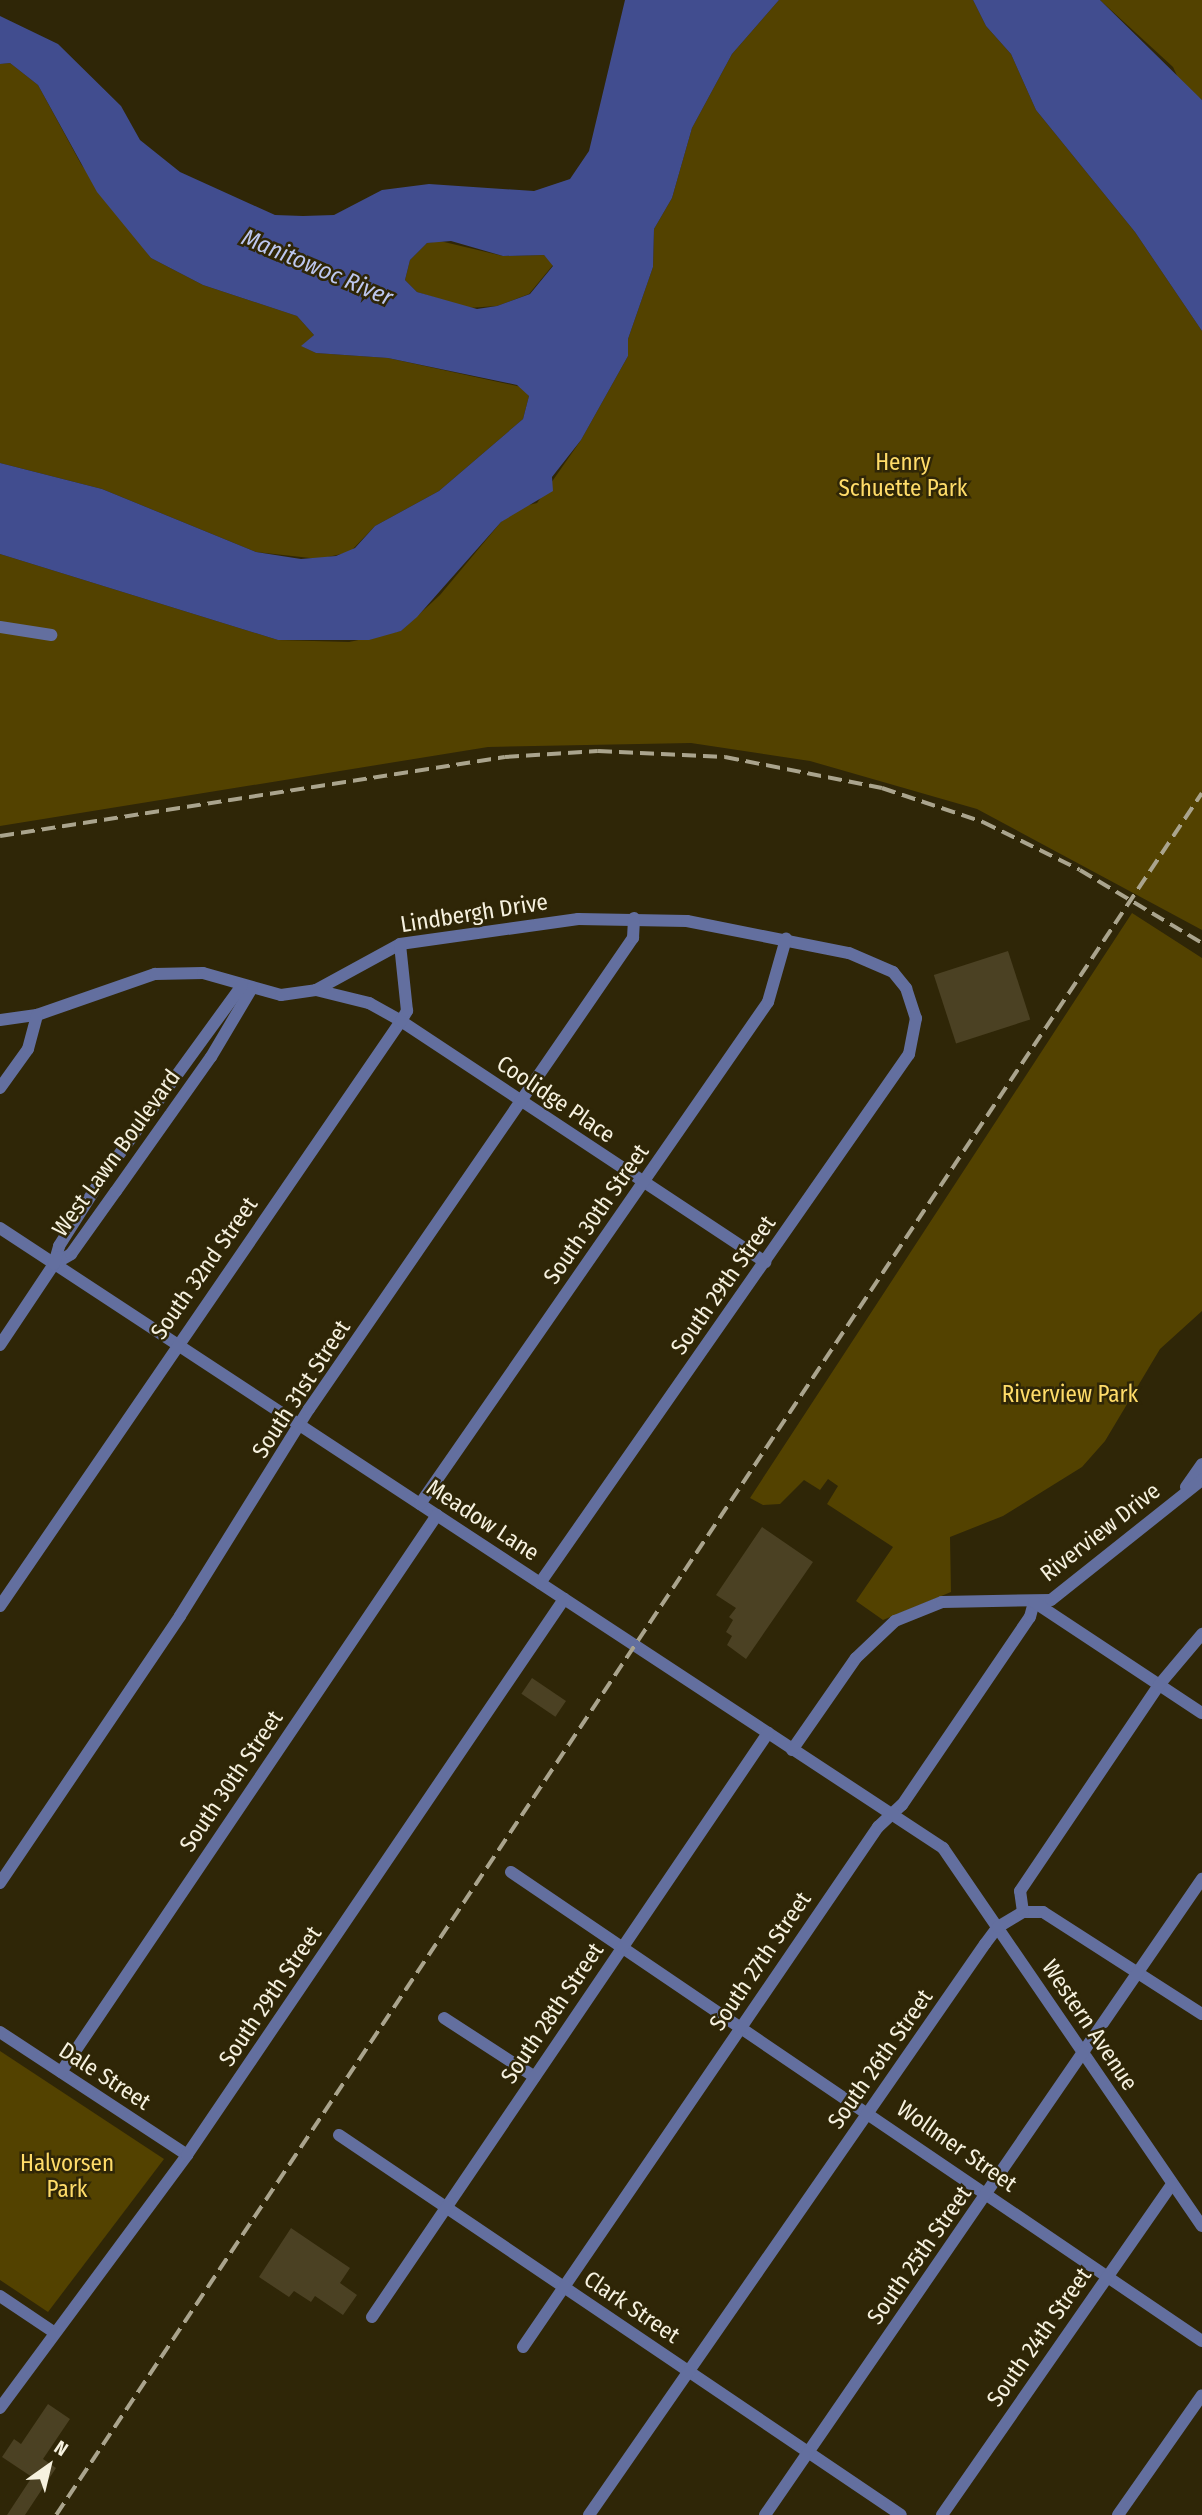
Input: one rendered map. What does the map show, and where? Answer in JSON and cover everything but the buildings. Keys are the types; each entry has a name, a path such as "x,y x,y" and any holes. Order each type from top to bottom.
{"street":[{"path":"0,627 51,635"},
{"name":"Lindbergh Drive","path":"0,1020 37,1014 155,974 203,973 281,995 316,990 400,944 516,924 634,918 687,921 786,939 873,961 893,972 912,1002"},
{"name":"South 31st Street","path":"0,1883 180,1616 300,1425 633,938 634,918"},
{"name":"South 30th Street","path":"420,1504 768,1002 786,939"},
{"name":"South 32nd Street","path":"0,1606 176,1345 401,1021 407,1011 400,944"},
{"name":"West Lawn Boulevard","path":"54,1264 59,1246 102,1178 247,986"},
{"name":"West Lawn Boulevard","path":"54,1264 71,1254 124,1180 247,986"},
{"name":"Coolidge Place","path":"316,990 369,1003 401,1021 765,1262"},
{"name":"South 29th Street","path":"541,1583 909,1054 916,1032 912,1002"},
{"path":"0,1088 28,1049 37,1014"},
{"name":"Meadow Lane","path":"0,1228 943,1848"},
{"path":"0,1345 54,1264"},
{"path":"1180,1496 1202,1464"},
{"name":"Riverview Drive","path":"792,1749 856,1658 895,1621 942,1602 1051,1600 1076,1583 1202,1480"},
{"name":"South 30th Street","path":"61,2072 437,1515"},
{"name":"South 29th Street","path":"0,2409 52,2330 187,2155 564,1599"},
{"path":"1034,1602 1202,1713"},
{"name":"South 27th Street","path":"523,2347 878,1827 892,1816 1030,1617 1034,1602"},
{"path":"1202,1634 1159,1685 1020,1891 1023,1912 1043,1912 1202,2014"},
{"name":"South 28th Street","path":"372,2317 768,1733"},
{"name":"Western Avenue","path":"943,1848 1202,2227"},
{"name":"Wollmer Street","path":"511,1872 870,2111 1202,2341"},
{"name":"South 25th Street","path":"765,2515 1084,2055 1202,1879"},
{"name":"South 26th Street","path":"589,2515 999,1927 1023,1912"},
{"path":"443,2018 535,2077"},
{"name":"Dale Street","path":"0,2032 187,2155"},
{"name":"Clark Street","path":"339,2135 901,2515"},
{"name":"South 24th Street","path":"942,2515 1172,2183"},
{"path":"0,2296 52,2330"},
{"path":"1118,2515 1202,2395"}],"green space":[{"name":"Henry Schuette Park","path":"779,0 973,0 986,26 1011,54 1036,110 1135,232 1202,331 1202,930 977,809 810,761 691,743 488,747 0,826 0,554 278,640 349,642 401,631 440,595 501,522 520,507 537,503 581,440 628,356 628,339 653,267 654,229 672,198 692,128 732,54"},
{"path":"1100,0 1202,0 1202,100 1180,82 1173,67"},
{"path":"10,63 38,85 81,164 151,258 203,285 297,316 314,335 302,346 316,353 388,358 522,387 529,396 523,419 439,491 375,526 350,552 319,559 256,552 102,489 0,463 0,64"},
{"path":"440,241 503,256 544,255 553,265 529,294 497,306 468,308 417,292 405,280 410,260 427,243"},
{"name":"Riverview Park","path":"1132,913 1202,958 1202,1311 1160,1349 1105,1441 1082,1467 1003,1516 950,1537 951,1592 883,1620 856,1601 893,1547 827,1504 838,1486 828,1479 820,1490 804,1480 780,1504 763,1505 750,1498"},
{"name":"Halvorsen Park","path":"0,2051 164,2159 48,2312 0,2280"}],"water":[{"name":"Manitowoc River","path":"625,0 779,0 732,54 692,128 672,198 654,229 653,267 628,339 628,356 581,440 552,477 553,491 501,522 417,617 401,631 369,640 278,640 0,554 0,463 102,489 256,552 301,559 336,556 355,548 375,526 439,491 523,419 529,396 517,385 388,358 316,353 301,346 314,335 297,316 203,285 151,258 97,192 38,85 10,63 0,64 0,16 58,44 121,106 140,140 180,172 275,215 334,215 382,190 429,184 534,191 570,179 589,151","holes":["451,241 503,256 544,255 553,266 530,294 497,306 477,309 417,292 405,280 410,260 427,243"]},
{"path":"973,0 1100,0 1202,100 1202,331 1135,232 1036,110 1011,54 986,26"}],"railway":[{"path":"0,836 505,757 598,751 725,757 882,788 983,822 1080,870 1202,943"},
{"path":"56,2515 1202,793"}]}
